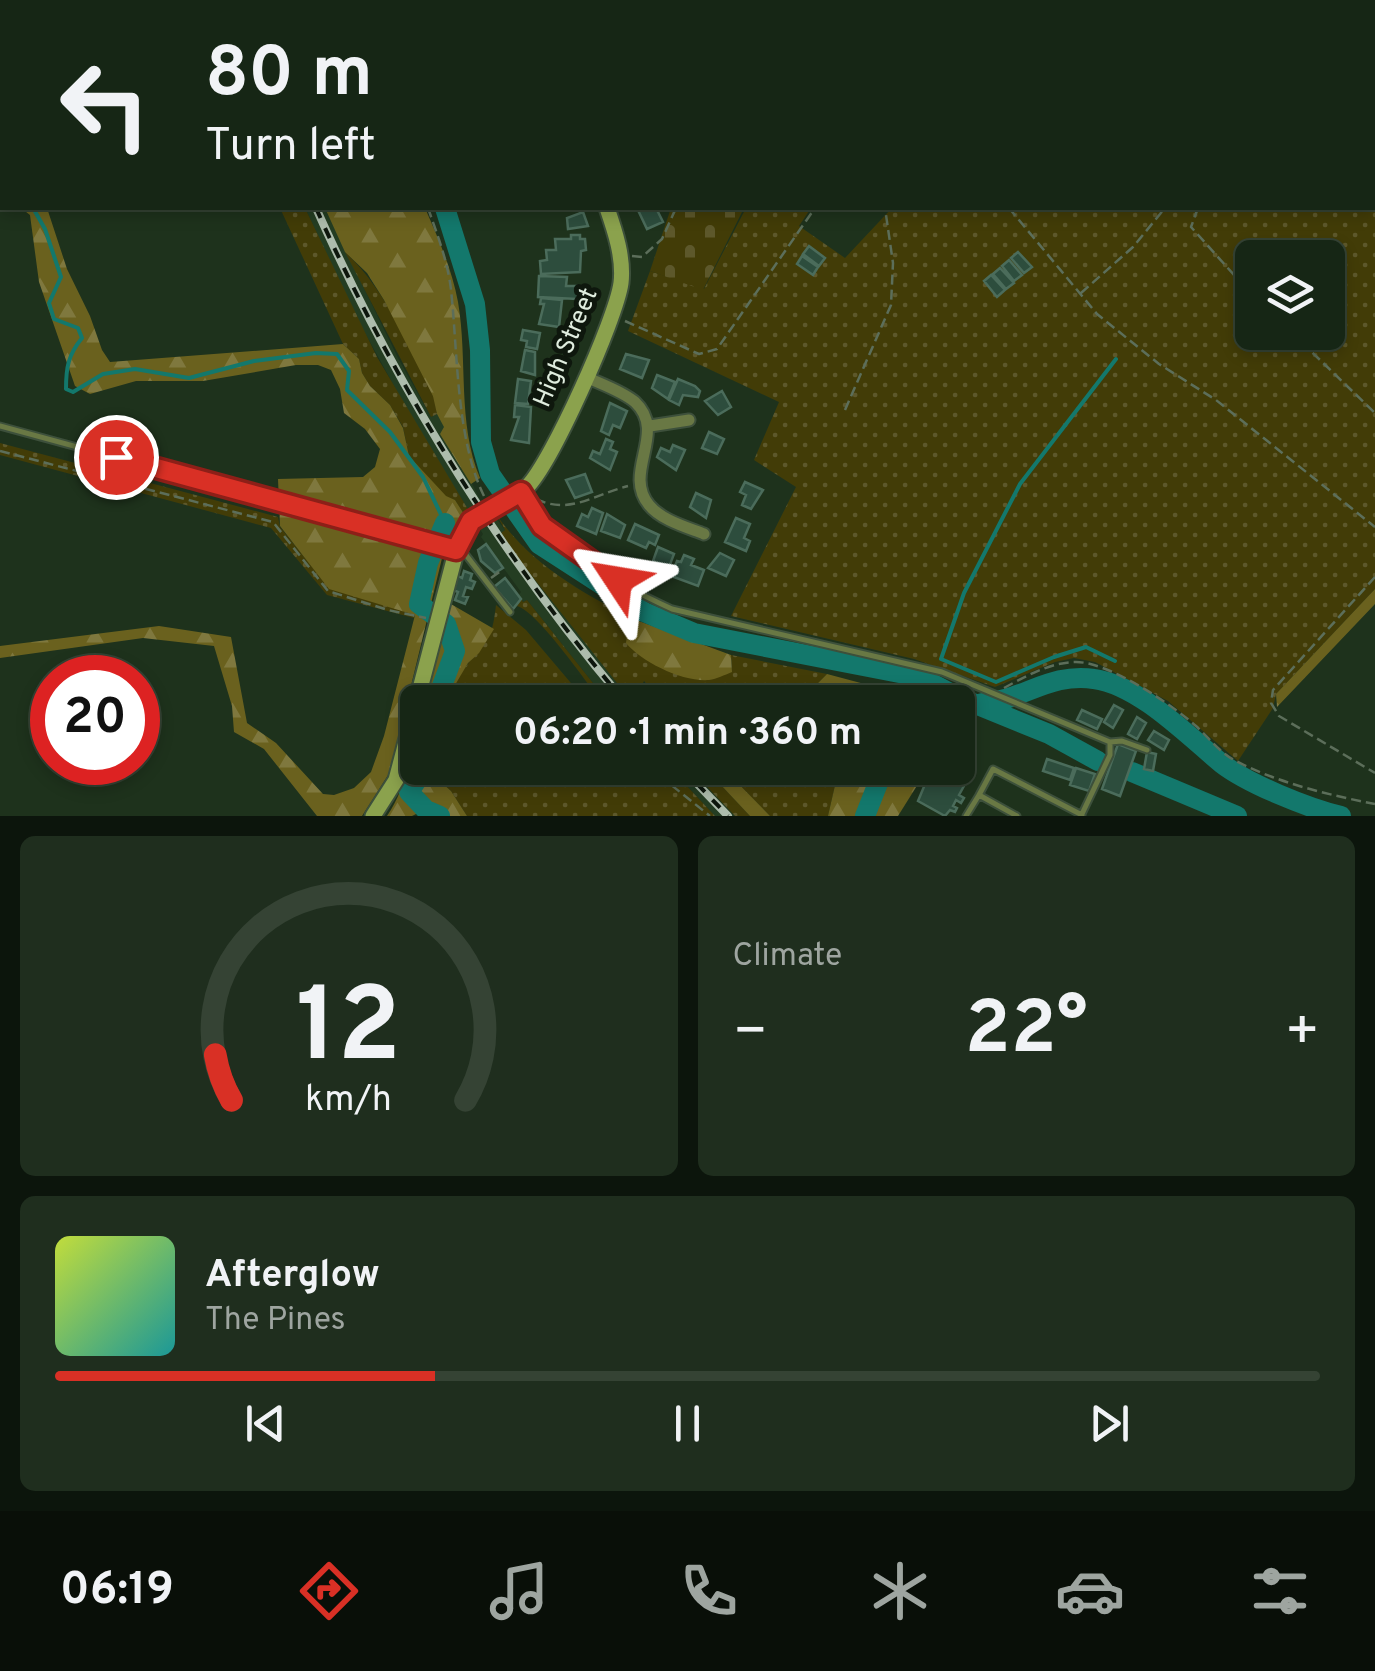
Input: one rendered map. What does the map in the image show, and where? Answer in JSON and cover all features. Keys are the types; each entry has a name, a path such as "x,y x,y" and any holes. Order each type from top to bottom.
{"main road":[{"name":"High Street","path":"518,493 541,467 612,315 621,283 620,255 608,210"},
{"path":"373,816 396,780 438,613 449,548 489,505 518,493"}],"street":[{"path":"586,376 633,400 650,426 639,482 650,506 664,517 704,534"},
{"path":"650,426 690,420"}],"lane":[{"path":"0,426 449,548 466,556 510,612"},
{"path":"518,493 542,526 558,540 646,596 672,608 911,663 996,693 1110,742 1147,750"},
{"path":"966,816 993,769 1082,815 1110,756 1110,742"},
{"path":"979,795 1017,816"}],"path":[{"path":"429,210 451,285 468,442 478,485 489,505"},
{"path":"620,255 642,257 662,238 675,210"},
{"path":"612,315 699,354 710,354 717,350 815,210"},
{"path":"845,410 891,305 893,263 885,210"},
{"path":"1011,210 1097,314 1159,364 1216,400 1375,527"},
{"path":"1080,294 1132,247 1163,210"},
{"path":"1197,210 1191,227 1235,276"},
{"path":"1310,350 1375,413"},
{"path":"0,451 273,522 328,591 388,610 438,613"},
{"path":"518,493 553,507 566,506 639,482"},
{"path":"477,496 489,505"},
{"path":"486,581 502,570"},
{"path":"1375,576 1274,690 1271,703 1279,716 1375,773"},
{"path":"996,693 1054,666 1071,662 1092,664 1177,711 1238,762 1332,795 1375,804"},
{"path":"671,785 710,816"}],"shaded area":[{"path":"306,210 326,210 398,358 431,417 437,414 445,427 482,504 469,511 360,324"},
{"path":"494,515 516,556 618,685 594,685 527,600 523,602 518,596 521,592 481,537 478,526"},
{"path":"686,785 705,785 735,816 715,816"}],"green space":[{"path":"24,210 48,210 67,269 110,362 343,344 359,359 370,386 390,405 403,428 409,456 446,496 455,500 464,514 450,533 444,550 411,685 400,685 400,731 390,772 362,816 317,816 264,749 234,732 232,706 214,646 143,638 0,658 0,646 159,626 231,637 247,723 276,743 323,794 334,795 354,788 371,772 415,615 329,589 280,526 278,479 363,477 375,467 380,449 365,429 344,413 340,389 331,370 318,365 296,365 203,381 136,381 90,394 75,386 39,282 30,215"},
{"path":"281,210 306,210 377,357 469,511 464,514 455,500 446,497 409,456 403,427 390,405 370,386 359,359 343,344"},
{"path":"326,210 426,210 458,302 468,435 480,478 471,484 440,434 444,427 433,396 384,300 367,273 345,252"},
{"path":"670,210 743,210 703,290 650,271"},
{"path":"745,210 810,210 799,226 845,258 890,210 1375,210 1375,589 1276,694 1273,708 1238,761 1168,701 1095,662 1074,658 1055,662 995,687 914,659 731,616 796,487 754,460 779,402 628,331 650,271 704,289"},
{"path":"345,252 373,284 396,320 434,396 437,414 431,417"},
{"path":"0,443 278,517 280,527 329,588 406,611 414,618 327,595 271,528 0,455"},
{"path":"496,514 524,548 558,576 636,620 628,628 732,672 731,655 827,674 816,685 648,685 644,681 642,685 618,685 516,556 501,533 505,530"},
{"path":"1375,589 1375,604 1277,707 1276,694"},
{"path":"444,600 494,629 455,685 426,685"},
{"path":"527,600 594,685 589,685 549,634 515,603"},
{"path":"496,605 526,630 573,685 455,685 493,626"},
{"path":"636,620 731,655 732,672 698,680 652,664 626,643 628,628"},
{"path":"827,674 868,685 816,685"},
{"path":"402,785 444,785 467,816 432,816 422,811 412,816 387,816"},
{"path":"444,785 686,785 715,816 467,816"},
{"path":"705,785 721,785 750,816 735,816"},
{"path":"721,785 740,785 770,816 750,816"},
{"path":"740,785 835,785 828,816 770,816"},
{"path":"835,785 917,785 898,816 828,816"}],"building":[{"path":"638,210 657,210 663,222 647,229"},
{"path":"583,212 588,226 568,229 567,218"},
{"path":"571,235 585,239 580,272 541,274 540,261 547,260 546,250 556,250 555,239 571,239"},
{"path":"809,246 825,258 819,266 803,254"},
{"path":"1018,252 1032,267 1024,273 1011,258"},
{"path":"802,256 818,267 813,275 797,264"},
{"path":"1009,260 1022,275 1014,281 1002,266"},
{"path":"1000,268 1014,283 1006,289 993,274"},
{"path":"991,275 1005,290 997,297 984,281"},
{"path":"539,276 567,277 566,286 578,286 577,299 538,297"},
{"path":"541,298 562,300 559,327 539,324 544,304 540,304"},
{"path":"523,330 540,333 537,349 526,347 527,341 521,340"},
{"path":"525,350 535,352 535,375 521,371"},
{"path":"626,354 649,360 642,378 620,369"},
{"path":"657,375 675,382 668,399 652,388"},
{"path":"518,379 531,381 528,404 515,403"},
{"path":"678,379 695,386 700,391 698,397 683,395 679,405 669,400"},
{"path":"722,391 731,407 718,415 705,401"},
{"path":"610,403 627,411 620,428 613,425 609,435 601,431"},
{"path":"515,405 531,407 529,443 511,440 519,417 514,417"},
{"path":"709,432 724,439 717,454 702,448"},
{"path":"606,439 613,442 610,449 617,452 610,470 590,458 593,451 600,454"},
{"path":"673,445 685,450 676,470 657,457 661,448 670,452"},
{"path":"585,474 592,492 575,498 566,480"},
{"path":"745,482 763,490 751,509 742,505 746,495 740,492"},
{"path":"696,493 711,500 706,518 690,507"},
{"path":"592,508 603,513 596,534 577,526 582,514 588,517"},
{"path":"607,514 625,525 620,538 601,531"},
{"path":"736,518 750,524 744,538 750,541 746,551 725,542"},
{"path":"635,524 659,535 655,545 649,542 646,548 628,540"},
{"path":"486,544 503,568 495,573 481,561 478,550"},
{"path":"658,547 674,554 669,567 653,561"},
{"path":"720,553 734,560 726,576 708,568"},
{"path":"684,555 694,559 691,565 704,570 698,586 671,576"},
{"path":"464,571 472,574 470,580 475,582 472,589 466,587 465,604 455,600 458,592 448,588 454,574 462,578"},
{"path":"505,578 521,599 513,609 494,587"},
{"path":"1114,705 1123,710 1113,728 1104,722"},
{"path":"1082,710 1102,719 1097,729 1077,720"},
{"path":"1137,717 1146,723 1137,739 1128,734"},
{"path":"1154,731 1169,740 1164,750 1148,740"},
{"path":"1118,744 1136,751 1120,796 1102,789"},
{"path":"1147,752 1156,754 1153,771 1144,769"},
{"path":"1047,759 1074,768 1070,780 1043,771"},
{"path":"1076,768 1095,774 1089,791 1070,785"},
{"path":"925,785 965,785 959,795 964,798 961,803 956,800 955,812 950,810 945,816 918,801"}],"waterway":[{"path":"34,210 45,229 61,277 49,303 54,319 78,328 82,338 69,362 66,389 73,392 103,374 135,369 189,378 254,361 337,354 349,371 347,390 390,432 423,477 445,523"},
{"path":"446,210 475,304 481,442 490,474 539,544 644,612 694,633 920,677 1049,734 1098,761"},
{"path":"1115,661 1086,647 996,682 941,659 964,593 1020,484 1116,359"},
{"path":"442,685 455,651 446,624 419,604 428,563 445,523"},
{"path":"917,685 920,677"},
{"path":"982,703 1064,680 1111,683 1162,713 1246,779 1341,816"},
{"path":"1132,772 1237,816"},
{"path":"414,785 409,792 426,810 440,816"},
{"path":"865,816 877,785"}],"railway":[{"path":"317,210 380,340 453,466 534,587 611,685"},
{"path":"698,785 728,816"}],"route":[{"path":"116,457 456,550 471,521 521,492 542,526 618,580"}]}
